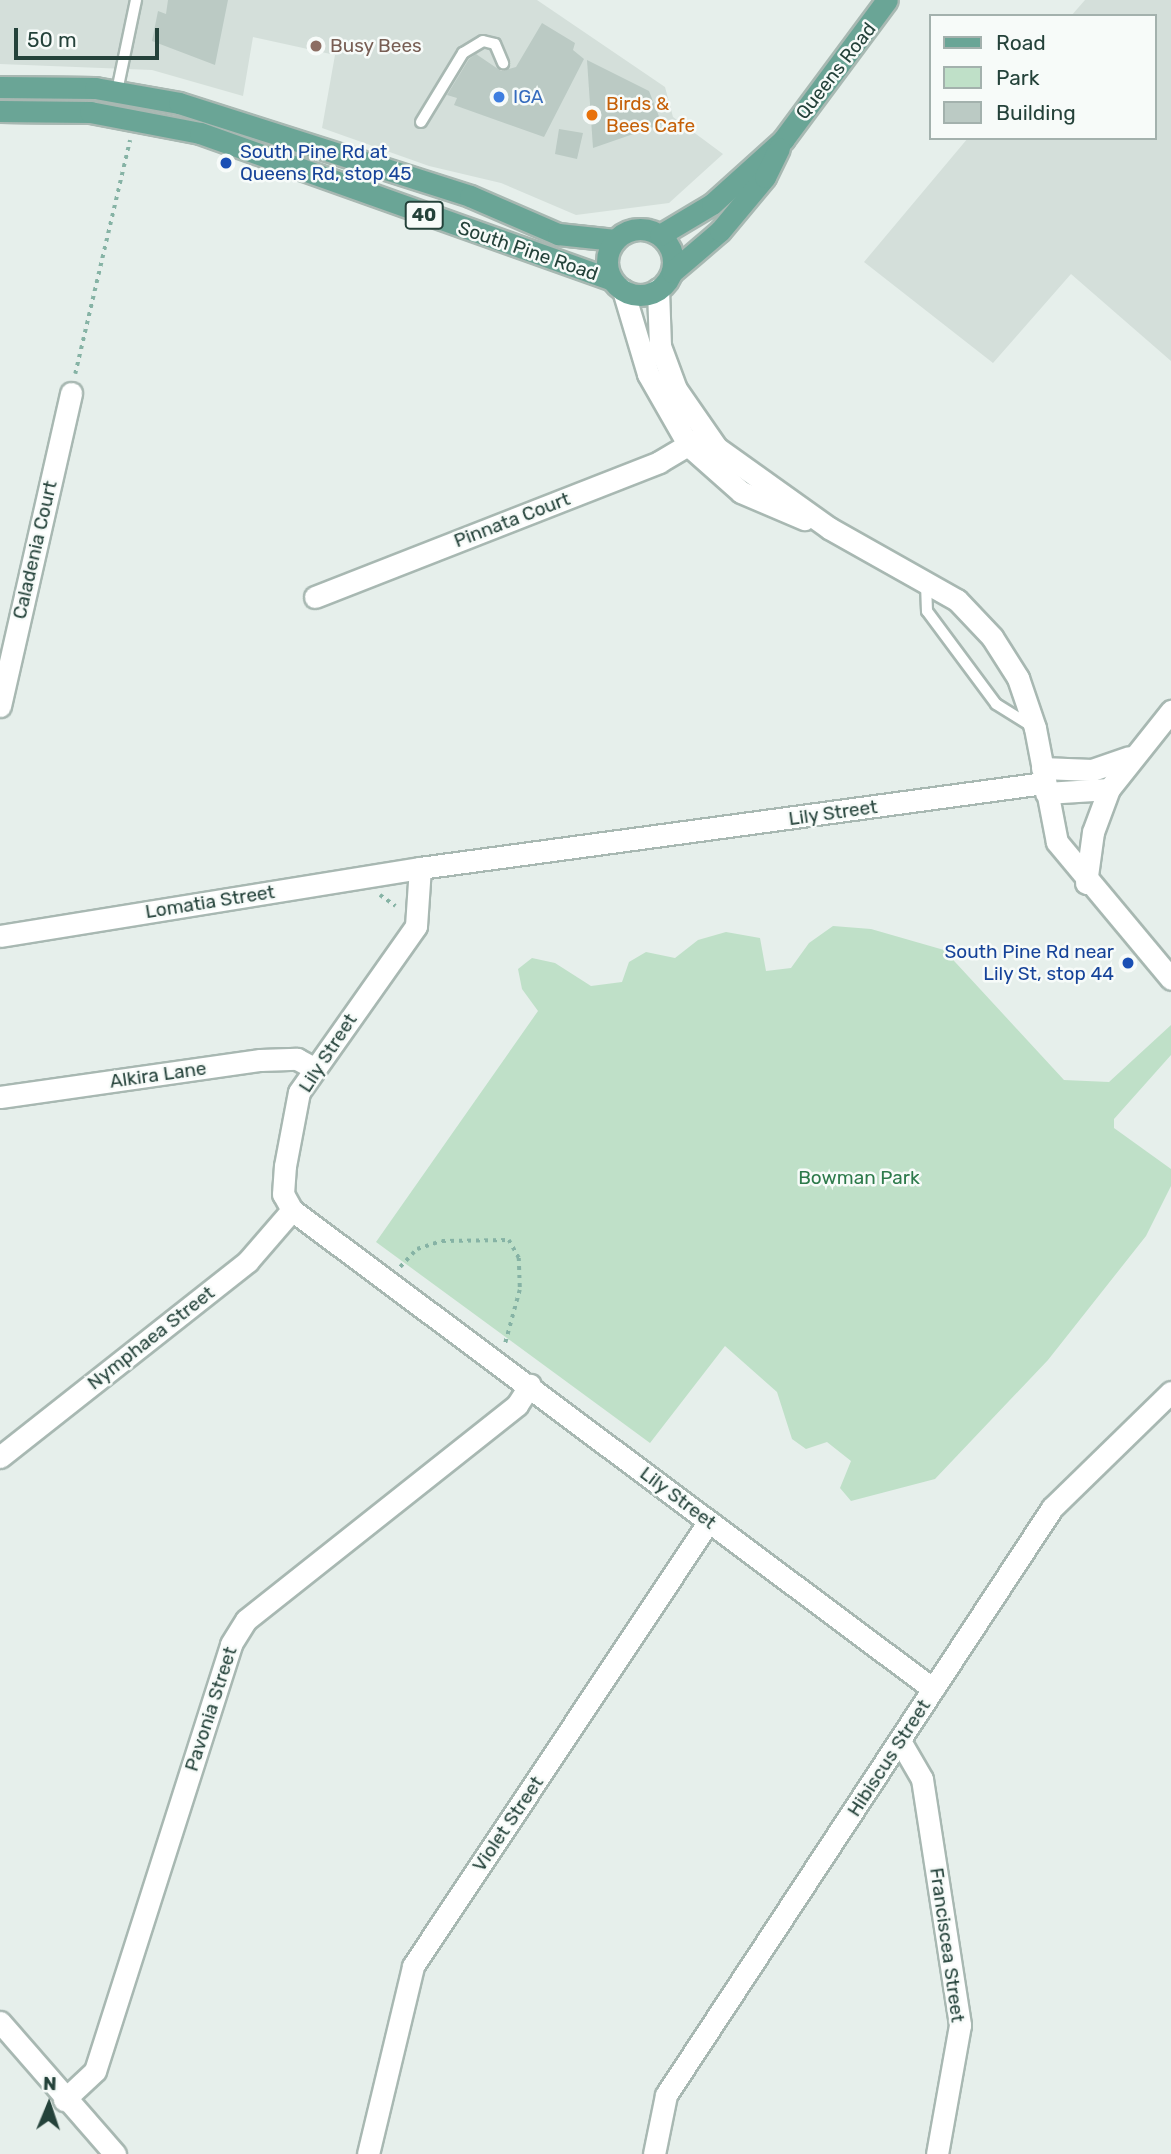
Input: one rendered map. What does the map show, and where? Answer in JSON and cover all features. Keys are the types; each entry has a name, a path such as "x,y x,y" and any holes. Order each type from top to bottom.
{"main road":[{"name":"Queens Road","path":"671,272 706,247 742,205 783,139 887,0"},
{"name":"South Pine Road","path":"0,87 117,92 214,112 400,179 470,196 558,234 615,240"},
{"name":"South Pine Road","path":"0,111 90,112 200,133 617,285"},
{"name":"Queens Road","path":"660,235 712,204 783,139"},
{"name":"40","path":"615,240 632,230 660,235"},
{"path":"658,289 671,272 672,252 660,235"},
{"path":"615,240 607,259 617,285"},
{"name":"40","path":"617,285 640,295 658,289"}],"street":[{"path":"617,285 648,374 697,440 829,528 926,579 957,600 992,637 1018,678 1035,728 1057,842 1086,883 1171,979"},
{"path":"658,289 660,346 697,440"},
{"name":"Caladenia Court","path":"0,706 71,393"},
{"name":"Pinnata Court","path":"315,597 697,440"},
{"path":"1086,883 1093,832 1109,789 1129,757 1171,711"},
{"path":"1044,782 1129,757"},
{"path":"1044,782 1109,789"},
{"name":"Lily Street","path":"933,1689 292,1209 283,1194 285,1166 299,1092 416,926 420,868 1044,782"},
{"name":"Lomatia Street","path":"0,936 420,868"},
{"name":"Alkira Lane","path":"0,1097 260,1060 297,1059 314,1068"},
{"name":"Nymphaea Street","path":"0,1457 248,1261 292,1209"},
{"name":"Pavonia Street","path":"64,2100 95,2071 231,1644 246,1620 517,1405 530,1385"},
{"name":"Hibiscus Street","path":"654,2154 666,2095 1052,1508 1171,1392"},
{"name":"Violet Street","path":"368,2154 413,1966 709,1521"},
{"name":"Franciscea Street","path":"900,1741 922,1779 960,2025 937,2154"},
{"path":"0,2022 64,2100 115,2154"}],"lane":[{"path":"117,92 136,0"},
{"path":"421,122 463,53 484,41 495,44 503,63"},
{"path":"926,579 928,611 996,704 1035,728"}],"path":[{"path":"71,393 130,139"},
{"path":"400,1267 417,1249 442,1241 509,1240 519,1258 520,1290 505,1346"}],"shaded area":[{"path":"0,0 537,0 665,87 673,117 723,154 669,203 576,215 501,183 429,166 322,128 335,55 253,37 243,96 152,70 0,64"},
{"path":"1085,0 1171,0 1171,361 1071,274 993,363 864,262 966,140 1157,140 1157,14 1073,14"}],"green space":[{"name":"Bowman Park","path":"833,926 871,929 944,950 1064,1080 1109,1082 1171,1025 1171,1055 1114,1119 1114,1128 1171,1169 1171,1186 1146,1236 1048,1360 935,1479 851,1501 840,1488 851,1461 827,1442 806,1449 792,1439 777,1392 725,1346 650,1443 376,1242 538,1011 522,989 518,969 532,958 555,963 591,986 622,982 629,962 646,952 675,958 698,940 726,932 760,938 766,971 791,968 809,943"}],"building":[{"path":"168,0 228,0 215,65 152,41 158,11 166,14"},
{"path":"542,23 575,43 573,50 584,59 544,137 454,105 457,98 447,95 469,59 476,54 501,71 516,67"},
{"path":"587,60 649,91 662,124 593,148"},
{"path":"559,129 583,133 577,159 555,154"}],"place":[{"name":"Busy Bees","path":"316,46"},
{"name":"IGA","path":"499,97"},
{"name":"Birds & Bees Cafe","path":"592,115"},
{"name":"South Pine Rd at Queens Rd, stop 45","path":"226,163"},
{"name":"South Pine Rd near Lily St, stop 44","path":"1128,963"}]}
